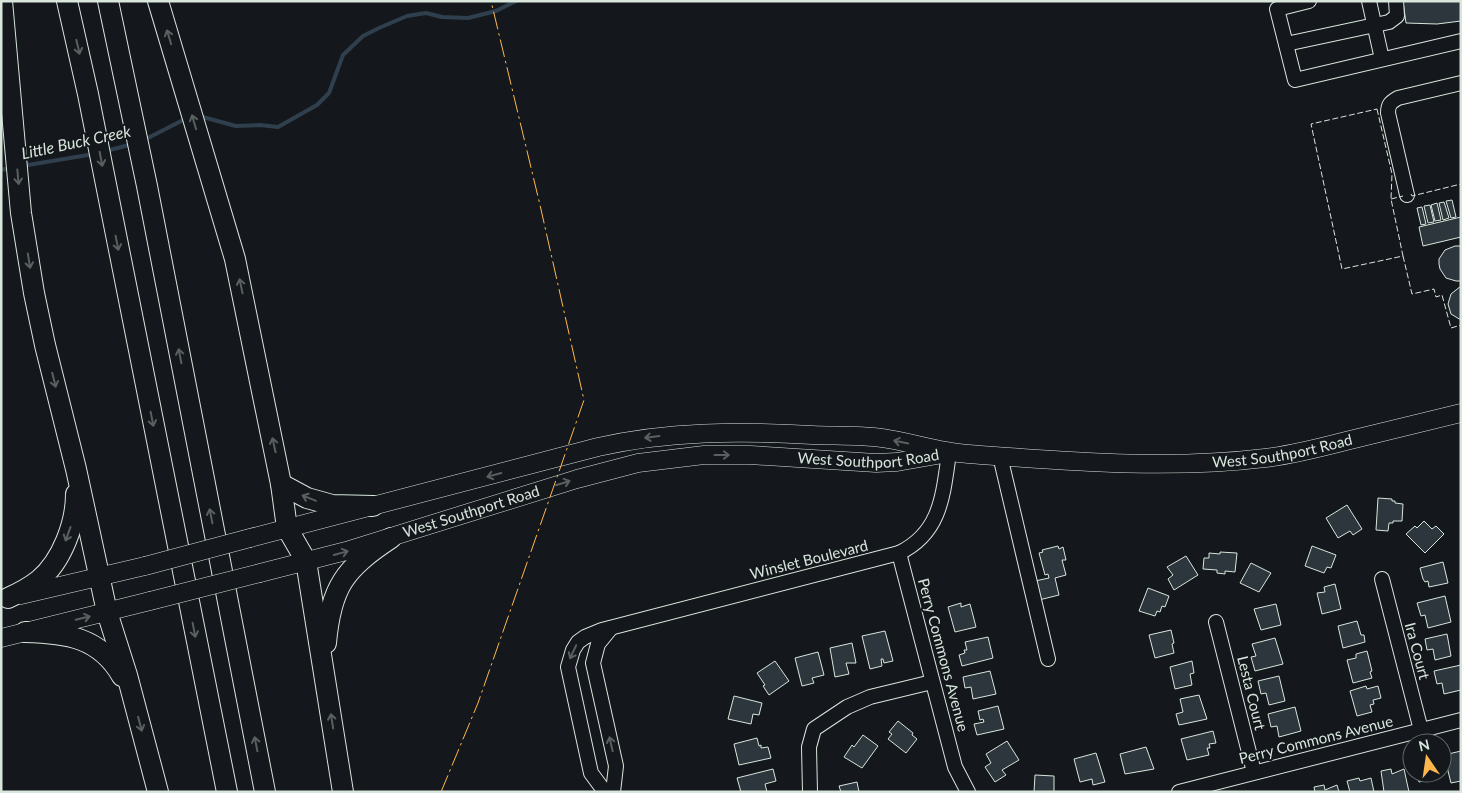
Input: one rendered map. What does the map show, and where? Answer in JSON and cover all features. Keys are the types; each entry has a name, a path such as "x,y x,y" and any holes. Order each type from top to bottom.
{"highway":[{"path":"2,1 21,213 34,293 76,469 98,576 158,792"},
{"path":"67,1 88,94 227,792"},
{"path":"108,1 147,186 265,792"},
{"path":"158,1 235,259 282,484 287,528 306,561 343,792"},
{"path":"5,599 28,588 40,579 60,554 74,518 76,469"},
{"path":"282,484 307,498 332,505 373,506"},
{"path":"324,675 328,620 341,581 360,560 391,538"},
{"path":"26,632 64,634 91,643 114,663 132,696"}],"main road":[{"name":"West Southport Road","path":"5,599 144,566 598,446 658,436 701,433 775,433 880,438 949,453 1142,463 1217,462 1265,458 1301,452 1461,413"},
{"name":"West Southport Road","path":"1,638 391,538 568,481 638,462 674,458 750,455 876,463 897,462 949,453"}],"street":[{"path":"1310,1 1278,9 1295,80 1461,42"},
{"path":"1369,1 1382,59"},
{"path":"1286,44 1389,22 1397,16 1396,1"},
{"path":"1407,195 1388,107 1390,103 1398,98 1461,83"},
{"name":"Winslet Boulevard","path":"605,792 591,773 568,667 573,650 578,642 593,633 612,627 899,553 910,548 929,529 937,514 942,499 949,453"},
{"path":"1000,456 1048,659"},
{"name":"Perry Commons Avenue","path":"899,553 955,767 968,792"},
{"name":"Ira Court","path":"1382,579 1421,730"},
{"name":"Lesta Court","path":"1216,622 1254,772"},
{"path":"612,627 598,644 593,664 616,766 613,792"},
{"path":"810,792 810,747 814,729 847,708 870,697 932,682"},
{"name":"Perry Commons Avenue","path":"1180,792 1461,720"}],"building":[{"path":"1403,1 1461,1 1461,21 1437,24 1406,23"},
{"path":"1452,200 1456,217 1451,218 1446,201"},
{"path":"1444,202 1449,218 1443,220 1439,203"},
{"path":"1437,203 1441,220 1435,221 1431,205"},
{"path":"1430,205 1434,222 1428,223 1424,206"},
{"path":"1422,207 1426,224 1421,225 1417,208"},
{"path":"1461,217 1461,237 1423,246 1419,227"},
{"path":"1461,246 1461,281 1446,278 1439,264 1439,259 1445,250"},
{"path":"1461,286 1461,320 1451,314 1448,304 1451,294"},
{"path":"1378,498 1392,499 1395,503 1403,504 1402,521 1389,523 1388,531 1376,530"},
{"path":"1347,505 1362,529 1353,535 1350,531 1338,538 1326,518"},
{"path":"1424,521 1432,529 1436,526 1444,534 1425,553 1406,534 1415,526 1417,528"},
{"path":"1058,546 1059,549 1063,547 1066,560 1062,560 1066,575 1055,578 1059,595 1039,600 1035,581 1049,578 1048,574 1045,575 1039,553 1043,552 1042,550"},
{"path":"1312,546 1336,555 1331,568 1327,567 1324,573 1305,566"},
{"path":"1220,552 1237,553 1235,572 1225,571 1225,574 1217,573 1217,570 1203,569 1204,558 1209,558 1209,553 1220,554"},
{"path":"1186,556 1198,575 1174,590 1168,579 1173,575 1167,567"},
{"path":"1443,562 1448,583 1429,587 1428,581 1425,582 1423,579 1420,568"},
{"path":"1251,563 1271,573 1259,592 1240,583"},
{"path":"1335,584 1341,609 1322,614 1317,593 1325,592 1324,587"},
{"path":"1148,588 1169,596 1165,607 1162,606 1160,612 1157,611 1155,616 1139,611"},
{"path":"1445,596 1451,622 1428,628 1425,615 1421,616 1417,603"},
{"path":"961,603 961,607 970,604 976,627 955,632 948,607"},
{"path":"1276,604 1281,625 1261,630 1254,609"},
{"path":"1357,621 1361,635 1364,635 1365,642 1343,648 1338,626"},
{"path":"1171,630 1174,653 1155,658 1149,635"},
{"path":"885,631 893,661 884,663 883,659 881,659 882,666 870,669 862,636"},
{"path":"1447,634 1451,656 1435,660 1433,649 1427,650 1425,639"},
{"path":"988,637 993,658 962,666 959,655 965,653 964,650 967,650 965,642"},
{"path":"1275,638 1283,664 1255,671 1251,657 1256,656 1252,644"},
{"path":"852,643 856,663 846,663 849,674 835,677 830,648"},
{"path":"1367,651 1372,678 1353,683 1347,660 1356,658 1356,654"},
{"path":"818,652 824,675 812,678 814,683 802,686 795,658"},
{"path":"775,661 789,681 769,695 757,673"},
{"path":"1192,661 1194,673 1190,674 1192,685 1175,689 1170,667"},
{"path":"1461,665 1461,690 1444,694 1442,683 1437,684 1434,671"},
{"path":"990,671 996,694 973,699 971,687 965,688 963,677"},
{"path":"1279,676 1285,701 1269,705 1266,693 1261,694 1258,681"},
{"path":"1366,686 1367,689 1378,686 1381,698 1373,700 1374,704 1370,705 1372,712 1357,716 1350,691"},
{"path":"1199,695 1207,719 1179,725 1176,714 1183,712 1180,699"},
{"path":"734,696 762,703 759,715 753,714 751,724 728,719"},
{"path":"998,706 1004,729 977,735 974,724 984,722 983,719 980,720 978,711"},
{"path":"1295,707 1301,731 1279,737 1277,726 1271,727 1268,714"},
{"path":"898,721 913,733 912,735 917,739 906,753 888,739 892,734 889,732"},
{"path":"1213,731 1216,743 1209,744 1210,748 1207,748 1209,755 1187,760 1181,739"},
{"path":"863,735 878,746 862,768 844,757 852,745 854,747"},
{"path":"757,738 761,748 768,747 771,758 739,765 734,744"},
{"path":"1007,741 1019,760 1002,770 1006,775 995,782 985,767 991,763 986,754"},
{"path":"1146,747 1154,769 1125,774 1120,754"},
{"path":"1461,751 1461,781 1452,783 1452,753"},
{"path":"1096,753 1105,782 1093,785 1092,779 1080,782 1074,759"},
{"path":"773,769 776,781 765,784 767,792 741,792 737,778"},
{"path":"1391,769 1392,774 1402,770 1402,783 1407,783 1409,792 1384,792 1381,771"},
{"path":"1035,775 1054,776 1054,792 1034,792"},
{"path":"1359,778 1360,781 1371,778 1374,792 1350,792 1347,781"},
{"path":"857,782 859,792 841,792 839,786"},
{"path":"1324,785 1325,790 1337,785 1339,792 1315,792 1314,787"}],"waterway":[{"name":"Little Buck Creek","path":"199,116 236,126 260,125 278,127 317,105 329,93 343,55 363,36 407,16 426,13 442,17 468,18 496,11 516,1"},
{"name":"Little Buck Creek","path":"144,140 187,118"},
{"name":"Little Buck Creek","path":"106,151 133,144"},
{"name":"Little Buck Creek","path":"22,166 94,154"},
{"name":"Little Buck Creek","path":"1,170 11,168"}],"fence":[{"path":"1377,109 1392,174 1391,199 1403,256 1342,269 1311,124 1377,109"},
{"path":"1411,194 1412,196 1461,184"},
{"path":"1391,199 1403,196"},
{"path":"1403,256 1412,294 1434,289 1436,297 1442,295 1451,328 1461,325"}],"power":[{"path":"441,792 478,703 584,400 491,1"}]}
